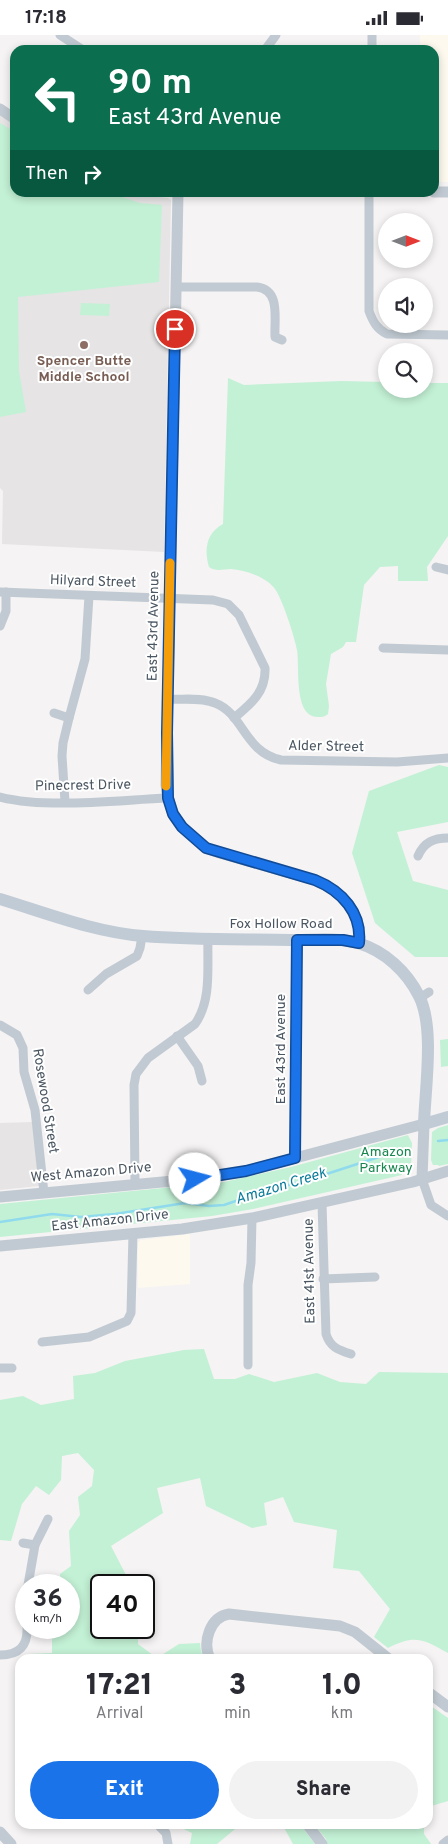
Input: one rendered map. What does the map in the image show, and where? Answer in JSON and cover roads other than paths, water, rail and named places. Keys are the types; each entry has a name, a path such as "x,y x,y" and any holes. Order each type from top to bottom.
{"main road":[{"name":"Fox Hollow Road","path":"0,900 83,925 142,936 208,939 343,940 359,943 388,958 425,995 428,1039 424,1124"},
{"name":"West Amazon Drive","path":"424,1124 448,1117"}],"street":[{"path":"60,35 75,45"},
{"name":"East 43rd Avenue","path":"178,197 168,699 168,798 173,814 182,827 206,848 315,880 329,886 343,897 352,909 359,926 359,943"},
{"path":"369,197 370,311 374,322 380,330 387,334 448,335"},
{"path":"176,287 257,287 266,289 274,301 275,337 282,340"},
{"path":"436,567 448,570"},
{"path":"0,626 6,611 3,592"},
{"name":"Hilyard Street","path":"3,592 170,598 220,601 228,604 239,615 262,660 265,677 258,696 234,718"},
{"path":"65,802 63,743 85,659 89,596"},
{"path":"383,648 448,650"},
{"name":"Alder Street","path":"168,699 210,701 225,708 258,750 270,758 281,760 397,762 448,758"},
{"path":"54,713 69,718"},
{"name":"Pinecrest Drive","path":"0,797 14,800 65,802 168,798"},
{"path":"418,856 427,843 437,839 448,838"},
{"path":"88,989 106,974 137,955 142,936"},
{"path":"135,1184 134,1085 136,1074 148,1057 194,1024 204,1006 208,939"},
{"name":"East 43rd Avenue","path":"295,1158 297,940"},
{"name":"Rosewood Street","path":"0,1025 17,1035 23,1048 24,1072 35,1110 44,1193"},
{"path":"178,1036 198,1066 202,1081"},
{"name":"West Amazon Drive","path":"0,1197 239,1172 424,1124"},
{"name":"Fox Hollow Road","path":"422,1179 424,1124"},
{"name":"East Amazon Drive","path":"0,1246 182,1229 252,1218 322,1203 448,1171"},
{"path":"422,1179 431,1205 448,1215"},
{"name":"East 41st Avenue","path":"322,1203 325,1327 328,1340 333,1347 351,1355"},
{"path":"248,1365 248,1285 251,1263 252,1218"},
{"path":"42,1342 89,1337 127,1321 131,1313 132,1233"},
{"path":"324,1279 375,1277"},
{"path":"323,1350 327,1346 328,1340"},
{"path":"0,1368 12,1368"},
{"path":"30,1574 35,1545 48,1519"},
{"path":"24,1543 35,1545"},
{"path":"208,1654 206,1646 209,1631 218,1619 230,1614 340,1626 355,1632 383,1654"},
{"path":"0,1655 13,1654 22,1649 27,1639"},
{"path":"433,1696 448,1707"},
{"path":"162,1829 166,1833 168,1844"},
{"path":"312,1829 322,1844"},
{"path":"0,1832 10,1843"},
{"path":"443,1844 448,1841"}],"waterway":[{"name":"Amazon Creek","path":"438,1141 448,1140"},
{"name":"Amazon Creek","path":"0,1222 52,1214 81,1217 115,1214 185,1203 209,1206 224,1205 382,1156"}],"place":[{"name":"Spencer Butte Middle School","path":"84,345"}],"park label":[{"name":"Amazon Parkway","path":"386,1160"}]}
